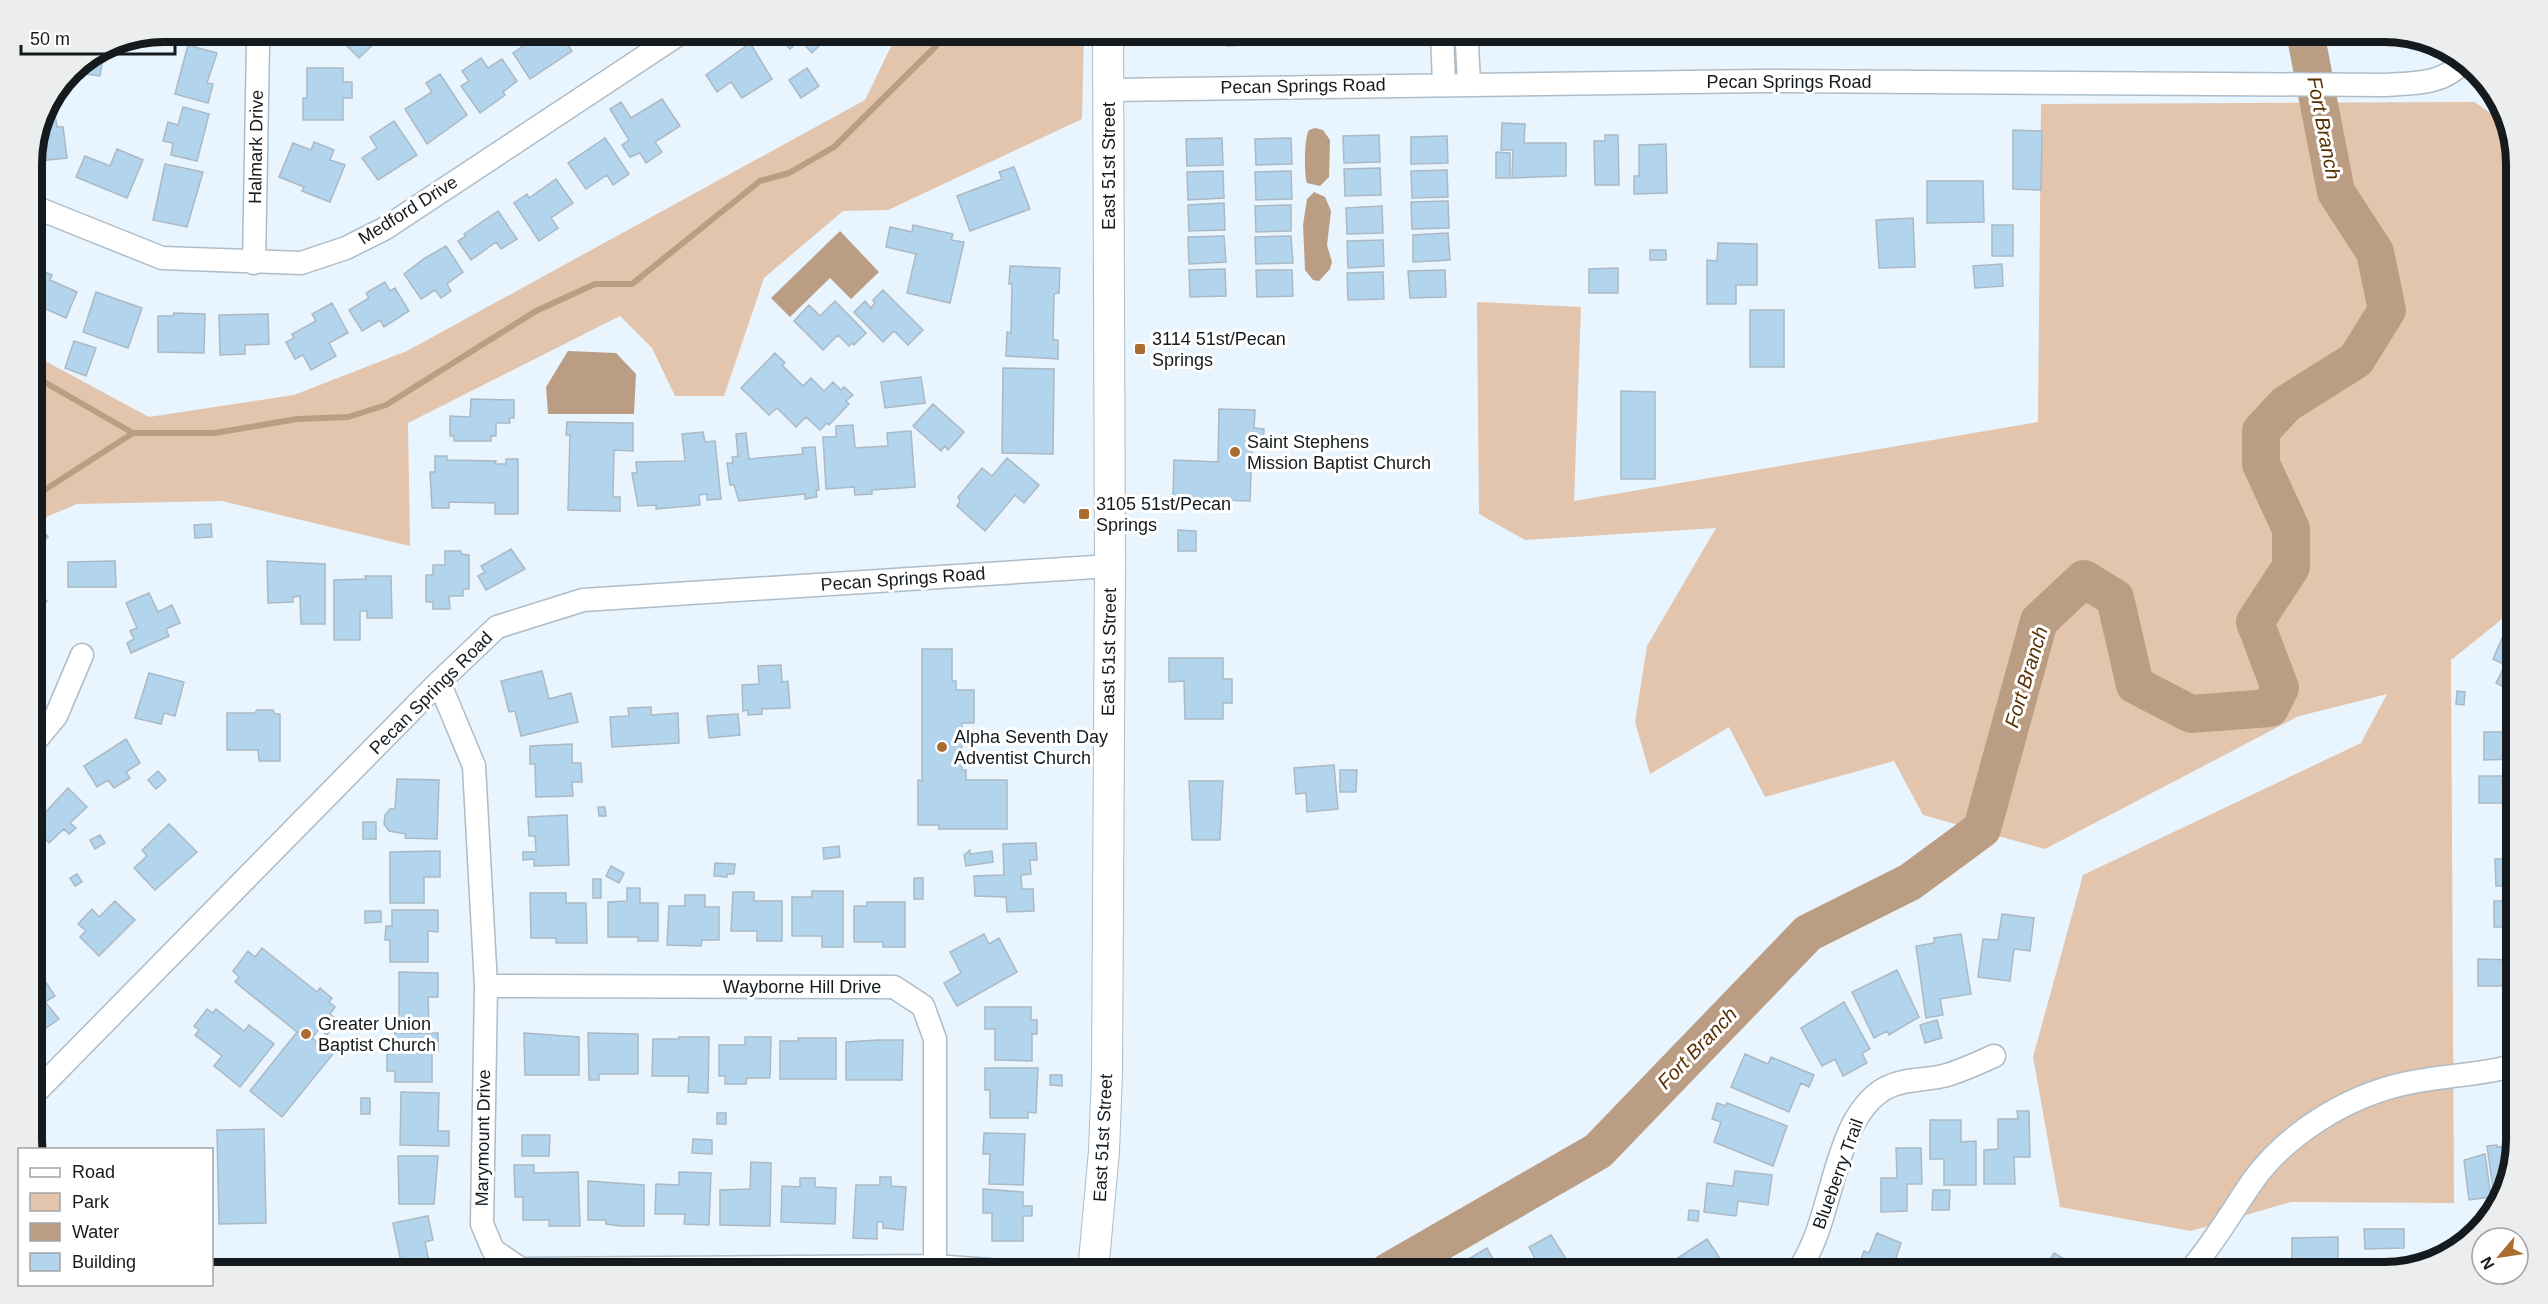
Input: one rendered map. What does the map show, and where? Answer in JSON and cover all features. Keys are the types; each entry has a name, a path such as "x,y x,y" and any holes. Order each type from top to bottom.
{"main road":[{"name":"East 51st Street","path":"1094,1262 1104,1151 1107,1073 1110,566 1108,42"}],"street":[{"name":"Halmark Drive","path":"254,263 259,42"},
{"name":"Medford Drive","path":"42,210 162,258 301,263 345,248 384,229 667,42"},
{"path":"1442,42 1444,84"},
{"path":"1466,42 1469,83"},
{"name":"Pecan Springs Road","path":"1109,90 1469,83 1787,81 2385,85 2424,82 2445,77 2458,68"},
{"name":"Pecan Springs Road","path":"42,1086 439,682 497,627 584,600 1110,566"},
{"path":"42,733 56,716 82,655"},
{"name":"Marymount Drive","path":"439,682 474,766 486,986 482,1224 493,1250 511,1262"},
{"name":"Wayborne Hill Drive","path":"486,986 894,987 923,1006 935,1039 935,1262"},
{"name":"Blueberry Trail","path":"1802,1262 1816,1234 1852,1124 1863,1106 1885,1089 1910,1080 1945,1076 1994,1056"},
{"path":"2198,1262 2209,1249 2253,1180 2284,1147 2321,1119 2356,1100 2404,1083 2506,1068"}],"green space":[{"path":"893,42 1084,42 1082,119 888,210 843,211 764,278 724,396 675,396 652,348 620,316 408,423 410,546 222,501 77,504 42,519 42,359 149,417 294,395 407,351 865,100"},
{"path":"2296,42 2334,42 2334,45 2296,44"},
{"path":"2475,102 2497,118 2500,125 2506,156 2506,616 2451,660 2454,1203 2291,1202 2191,1231 2060,1207 2033,1057 2083,875 2361,743 2387,694 2299,716 2045,849 1923,815 1894,761 1765,797 1729,727 1650,774 1635,722 1647,646 1716,528 1525,540 1479,514 1477,302 1581,307 1574,501 2038,422 2041,104"}],"water":[{"path":"1315,128 1323,130 1330,140 1329,177 1320,186 1307,183 1305,172 1307,134 1309,130"},
{"path":"1314,192 1325,197 1331,211 1327,245 1332,262 1330,269 1319,281 1313,280 1305,270 1303,225 1307,199"},
{"path":"840,231 879,272 851,299 830,278 790,317 771,298"},
{"path":"568,351 616,353 636,374 634,414 548,414 546,387"}],"building":[{"path":"343,42 376,42 359,58"},
{"path":"525,42 566,42 572,51 530,79 513,53 526,44"},
{"path":"784,42 798,42 790,49"},
{"path":"821,42 822,43 812,53 803,43"},
{"path":"1227,42 1262,42 1262,44 1227,46"},
{"path":"750,43 772,79 742,98 731,82 717,92 706,75"},
{"path":"188,45 217,53 207,83 213,84 208,103 175,94"},
{"path":"481,58 488,68 502,59 517,81 503,92 505,95 480,113 461,86 469,81 462,71"},
{"path":"103,59 100,76 83,74"},
{"path":"307,68 343,68 343,82 352,82 352,98 343,98 343,120 303,120 303,98 307,98"},
{"path":"807,68 819,86 801,98 789,80"},
{"path":"440,74 467,115 427,144 405,109 432,92 426,83"},
{"path":"662,99 680,126 655,142 662,152 646,163 640,153 630,157 622,145 629,140 610,109 621,102 631,118"},
{"path":"183,107 209,114 197,161 171,155 173,143 163,141 168,122 178,125"},
{"path":"54,110 57,127 63,127 67,158 42,161 46,132"},
{"path":"394,121 417,155 378,180 362,158 377,148 370,137"},
{"path":"1502,123 1525,124 1524,143 1566,143 1566,176 1512,178 1513,150 1501,150"},
{"path":"2013,130 2042,131 2041,190 2013,189"},
{"path":"1379,135 1380,162 1344,163 1343,136"},
{"path":"1605,135 1618,135 1619,185 1595,185 1594,141 1605,141"},
{"path":"1447,136 1448,163 1411,164 1411,137"},
{"path":"605,138 629,174 613,185 607,175 586,189 568,163"},
{"path":"1222,138 1223,165 1187,166 1186,139"},
{"path":"1291,138 1292,164 1256,165 1255,139"},
{"path":"314,142 334,150 330,160 345,165 330,202 302,191 304,187 279,177 293,143 311,150"},
{"path":"1666,144 1667,193 1634,194 1634,176 1639,176 1639,145"},
{"path":"117,149 143,160 127,198 76,177 85,156 110,166"},
{"path":"1496,152 1510,153 1510,178 1496,178"},
{"path":"165,164 203,172 187,227 153,220"},
{"path":"1014,167 1030,209 970,231 957,196 1002,179 999,172"},
{"path":"1380,168 1381,195 1345,196 1344,169"},
{"path":"1447,170 1448,197 1412,198 1411,171"},
{"path":"1223,171 1224,198 1188,200 1187,172"},
{"path":"1291,171 1292,199 1256,200 1255,172"},
{"path":"556,179 573,203 551,218 558,228 539,241 514,203 527,194 529,198"},
{"path":"1927,181 1983,181 1984,222 1927,223"},
{"path":"1448,201 1449,228 1412,229 1411,202"},
{"path":"1224,203 1225,230 1189,231 1188,205"},
{"path":"1291,205 1291,231 1256,232 1255,206"},
{"path":"1382,206 1383,233 1347,234 1346,208"},
{"path":"498,211 517,239 501,249 496,242 471,260 458,241 466,236 464,234"},
{"path":"1913,218 1915,267 1879,268 1876,220"},
{"path":"913,225 953,234 951,240 964,242 950,303 907,293 916,254 886,247 890,227 912,232"},
{"path":"1992,225 2013,225 2013,256 1992,256"},
{"path":"1448,233 1450,260 1413,262 1413,235"},
{"path":"1224,236 1226,262 1189,264 1188,237"},
{"path":"1291,236 1293,263 1256,264 1255,237"},
{"path":"1383,240 1384,266 1348,268 1347,241"},
{"path":"1718,243 1757,244 1757,285 1736,285 1736,304 1707,304 1707,260 1717,261"},
{"path":"446,246 463,272 447,284 451,291 441,298 435,290 421,299 404,274"},
{"path":"1650,250 1666,250 1666,260 1650,260"},
{"path":"2002,264 2003,286 1975,288 1973,266"},
{"path":"1010,266 1060,268 1059,293 1054,294 1053,340 1058,340 1058,359 1006,356 1007,332 1011,333"},
{"path":"1618,268 1618,293 1589,293 1589,269"},
{"path":"1225,269 1226,296 1190,297 1189,270"},
{"path":"1256,270 1292,270 1293,296 1257,297"},
{"path":"1445,270 1446,297 1410,298 1408,271"},
{"path":"42,271 52,275 50,280 77,292 66,318 42,307"},
{"path":"1383,272 1384,299 1348,300 1347,273"},
{"path":"385,282 390,291 395,288 409,311 384,327 380,320 362,331 349,310 369,298 366,293"},
{"path":"883,290 923,330 908,345 894,331 883,342 854,312 865,301 871,308 875,303 873,300"},
{"path":"96,292 142,308 128,348 83,332"},
{"path":"835,301 866,333 854,345 852,343 849,346 838,335 823,350 794,321 809,305 820,316"},
{"path":"332,303 348,333 329,343 336,356 311,370 303,355 295,359 286,342 294,338 292,334 316,321 312,314"},
{"path":"1750,310 1784,310 1784,367 1750,367"},
{"path":"174,313 205,314 204,353 158,352 158,316 173,316"},
{"path":"268,314 269,344 245,345 245,354 220,355 219,315"},
{"path":"74,341 96,348 86,376 65,368"},
{"path":"775,353 785,363 782,365 803,386 811,378 824,391 833,382 841,390 844,387 853,395 846,401 849,404 829,425 827,423 820,430 806,417 796,427 777,408 769,415 741,388"},
{"path":"1003,368 1054,369 1053,454 1002,453"},
{"path":"921,377 925,403 885,408 881,382"},
{"path":"1621,391 1655,392 1655,479 1621,479"},
{"path":"471,399 514,400 514,418 509,418 510,423 496,423 496,436 491,436 491,441 454,441 454,436 450,436 450,416 470,417"},
{"path":"933,404 964,432 948,450 945,446 941,451 913,426"},
{"name":"Saint Stephens Mission Baptist Church","path":"1219,409 1255,410 1254,428 1264,429 1263,443 1252,443 1250,501 1173,498 1174,460 1218,462"},
{"path":"567,422 633,423 633,451 614,450 613,497 620,497 620,511 568,510 570,435 566,435"},
{"path":"853,425 855,448 888,446 887,433 911,431 915,487 872,490 872,494 855,495 854,487 826,489 823,437 836,437 836,426"},
{"path":"703,432 705,442 715,441 721,499 707,500 707,494 699,495 700,505 656,509 656,505 638,506 632,473 637,473 636,462 685,461 682,434"},
{"path":"746,433 749,459 803,454 802,448 815,447 819,490 816,490 817,497 805,499 805,494 739,501 734,485 730,485 727,463 733,463 732,457 738,456 736,434"},
{"path":"435,456 447,456 447,460 496,461 495,464 506,464 506,459 518,459 518,514 495,514 495,503 449,502 449,508 432,508 430,472 435,472"},
{"path":"1007,458 1039,485 1024,503 1015,495 985,531 957,506 960,501 958,497 982,468 992,476"},
{"path":"211,524 212,537 195,538 194,525"},
{"path":"42,529 48,537 42,542"},
{"path":"1178,530 1196,531 1196,551 1178,551"},
{"path":"511,549 525,569 486,590 478,576 485,572 481,566"},
{"path":"445,551 461,551 461,554 469,555 469,589 463,589 463,596 449,596 450,609 433,609 433,602 426,602 426,575 433,575 433,565 445,565"},
{"path":"115,561 116,587 68,587 68,562"},
{"path":"267,561 325,564 325,624 301,624 300,596 293,597 293,602 268,603"},
{"path":"365,576 391,576 392,618 367,618 367,611 360,611 360,640 334,640 334,580 366,579"},
{"path":"149,593 158,612 172,605 180,623 166,629 169,636 131,653 127,643 134,639 130,631 137,628 126,603"},
{"path":"42,596 47,601 42,606"},
{"path":"2504,634 2506,635 2506,688 2496,683 2505,665 2493,659"},
{"name":"Alpha Seventh Day Adventist Church","path":"922,649 952,649 952,681 956,681 956,690 974,690 974,723 962,723 962,770 966,770 966,780 1007,780 1007,829 939,829 939,825 918,825 918,780 922,781"},
{"path":"1169,658 1223,658 1223,679 1232,679 1232,703 1223,703 1223,719 1185,719 1184,681 1169,682"},
{"path":"781,665 782,682 788,681 790,708 762,709 762,714 748,715 748,710 743,711 742,685 759,684 758,666"},
{"path":"542,671 549,699 571,693 578,722 521,736 515,711 509,712 501,681"},
{"path":"149,673 184,682 175,716 164,713 161,724 135,718"},
{"path":"2457,691 2465,692 2464,705 2456,704"},
{"path":"651,707 651,715 678,713 679,743 612,747 610,717 629,716 628,708"},
{"path":"257,710 273,710 275,714 280,714 280,761 259,761 258,750 227,750 227,713 255,713"},
{"path":"2504,712 2506,712 2506,759 2484,760 2484,732 2505,732"},
{"path":"738,714 740,735 709,738 707,716"},
{"path":"126,739 140,763 126,772 130,778 114,788 108,780 97,787 84,766"},
{"path":"572,744 572,763 581,763 582,782 572,782 573,796 536,797 535,764 530,764 530,746"},
{"path":"1334,765 1338,809 1307,812 1306,793 1296,794 1294,768"},
{"path":"1340,770 1357,770 1356,792 1340,792"},
{"path":"158,771 166,780 156,789 148,780"},
{"path":"2479,776 2506,776 2506,822 2504,803 2479,803"},
{"path":"397,779 439,780 437,839 405,838 406,834 389,831 384,824 385,815 390,809 395,809"},
{"path":"1189,781 1223,781 1220,840 1192,840"},
{"path":"68,788 87,807 70,823 76,828 69,834 64,829 49,843 42,836 42,816"},
{"path":"598,807 605,807 606,816 599,816"},
{"path":"567,815 569,865 534,866 534,859 523,860 523,852 536,852 535,836 529,836 528,817"},
{"path":"363,822 376,822 376,839 363,839"},
{"path":"169,824 197,852 155,890 134,868 147,856 142,850"},
{"path":"100,835 105,843 95,849 90,840"},
{"path":"1036,843 1037,860 1030,860 1031,874 1021,875 1022,889 1033,889 1034,911 1007,912 1006,897 975,896 974,876 1004,875 1003,844"},
{"path":"839,846 840,857 824,859 823,848"},
{"path":"970,850 970,854 992,851 993,862 966,866 964,855"},
{"path":"440,851 440,877 424,877 424,903 390,903 390,852"},
{"path":"2495,859 2506,859 2506,886 2496,886"},
{"path":"715,863 735,864 734,874 727,874 727,877 714,876"},
{"path":"611,866 624,873 619,883 606,876"},
{"path":"77,874 82,882 75,886 70,878"},
{"path":"914,878 923,878 923,899 914,899"},
{"path":"593,879 601,879 601,898 593,898"},
{"path":"627,888 640,888 640,903 658,903 658,941 638,941 638,937 608,937 608,902 627,901"},
{"path":"812,891 843,891 843,947 822,947 822,936 792,936 792,897 812,897"},
{"path":"733,892 754,892 754,901 782,901 782,941 757,941 757,931 731,931"},
{"path":"530,893 566,893 566,903 586,903 587,943 556,943 556,938 531,938"},
{"path":"685,895 705,895 705,907 719,907 719,940 702,940 701,946 667,945 669,906 685,906"},
{"path":"115,901 135,920 99,956 80,937 86,931 78,924 92,909 99,917"},
{"path":"2494,901 2506,901 2506,927 2494,927"},
{"path":"867,902 905,902 905,947 883,947 883,942 854,942 854,906 867,906"},
{"path":"392,910 438,910 438,932 428,931 428,962 390,962 390,940 385,940 386,926 392,926"},
{"path":"365,911 381,911 381,922 365,923"},
{"path":"2002,914 2034,918 2030,951 2014,949 2010,981 1978,977 1983,939 1998,940"},
{"path":"984,934 989,944 999,938 1017,972 957,1006 944,983 961,973 950,952"},
{"path":"1961,934 1971,994 1940,999 1943,1015 1926,1018 1916,946 1934,943 1934,938"},
{"name":"Greater Union Baptist Church","path":"262,948 317,992 320,988 332,998 329,1002 335,1007 330,1014 338,1021 327,1035 319,1029 312,1038 333,1054 282,1117 250,1091 297,1032 235,982 239,977 233,971 248,951 255,957"},
{"path":"2478,959 2506,960 2506,986 2478,986"},
{"path":"1897,970 1919,1017 1889,1035 1887,1031 1874,1038 1852,992"},
{"path":"399,972 438,973 438,997 428,997 429,1024 399,1024"},
{"path":"42,979 55,996 45,1002 59,1019 42,1031"},
{"path":"1844,1002 1870,1049 1862,1053 1867,1063 1843,1076 1835,1059 1822,1066 1801,1028"},
{"path":"985,1007 1031,1007 1031,1020 1037,1020 1037,1034 1032,1034 1032,1061 995,1060 995,1029 985,1029"},
{"path":"207,1009 213,1013 216,1009 244,1031 249,1025 274,1044 240,1087 214,1066 222,1056 195,1035 199,1030 194,1026"},
{"path":"1937,1020 1942,1038 1925,1043 1920,1025"},
{"path":"395,1033 438,1033 438,1051 432,1051 432,1082 395,1082 395,1071 387,1071 387,1054 395,1054"},
{"path":"524,1033 579,1037 579,1075 525,1075"},
{"path":"588,1033 638,1034 638,1074 599,1074 599,1080 589,1080"},
{"path":"679,1037 709,1037 708,1093 688,1092 689,1076 652,1076 653,1039 679,1039"},
{"path":"745,1037 771,1037 770,1078 747,1078 746,1084 725,1084 725,1076 719,1076 719,1045 745,1045"},
{"path":"798,1038 836,1038 836,1079 780,1079 780,1041 798,1041"},
{"path":"903,1040 902,1080 846,1080 846,1042"},
{"path":"1745,1054 1768,1064 1771,1057 1814,1075 1809,1087 1801,1083 1789,1112 1731,1087"},
{"path":"985,1068 1038,1068 1036,1113 1028,1112 1028,1118 990,1118 990,1090 985,1090"},
{"path":"1050,1075 1062,1075 1062,1086 1050,1085"},
{"path":"401,1092 439,1093 438,1131 449,1131 449,1146 400,1145"},
{"path":"361,1098 370,1098 370,1114 361,1114"},
{"path":"1717,1103 1726,1106 1727,1103 1787,1126 1773,1166 1714,1142 1721,1122 1712,1119"},
{"path":"2017,1111 2029,1111 2030,1157 2014,1157 2015,1184 1984,1184 1984,1150 1998,1149 1998,1119 2018,1119"},
{"path":"717,1113 726,1113 726,1124 717,1124"},
{"path":"1930,1120 1961,1120 1961,1142 1976,1141 1976,1185 1944,1185 1944,1159 1930,1159"},
{"path":"264,1129 266,1223 219,1224 217,1130"},
{"path":"984,1133 1025,1134 1023,1185 989,1184 990,1154 983,1154"},
{"path":"522,1135 550,1135 549,1156 522,1156"},
{"path":"693,1139 712,1140 712,1154 692,1153"},
{"path":"2487,1146 2506,1146 2504,1164 2496,1189 2493,1189"},
{"path":"1896,1148 1921,1148 1922,1184 1907,1184 1907,1211 1881,1212 1881,1178 1897,1178"},
{"path":"2485,1154 2491,1197 2469,1200 2464,1160"},
{"path":"398,1156 438,1156 434,1204 399,1204"},
{"path":"751,1162 771,1163 770,1226 720,1225 720,1190 750,1189"},
{"path":"514,1165 534,1165 534,1173 578,1172 580,1226 549,1226 549,1220 523,1220 523,1197 515,1197"},
{"path":"1735,1171 1772,1175 1768,1205 1738,1201 1736,1216 1704,1212 1707,1183 1733,1186"},
{"path":"679,1172 711,1173 709,1225 684,1224 685,1214 655,1214 656,1184 679,1185"},
{"path":"880,1177 891,1177 891,1186 906,1187 903,1230 883,1228 883,1222 877,1222 877,1239 853,1238 856,1185 880,1185"},
{"path":"800,1178 815,1178 815,1187 836,1188 835,1224 781,1222 782,1186 800,1187"},
{"path":"588,1181 644,1185 644,1226 620,1226 606,1224 606,1220 588,1220"},
{"path":"983,1189 1023,1192 1023,1206 1032,1206 1032,1216 1023,1216 1023,1241 992,1241 992,1213 983,1213"},
{"path":"1933,1190 1950,1190 1949,1210 1932,1210"},
{"path":"1689,1210 1699,1211 1698,1221 1688,1220"},
{"path":"428,1216 433,1240 425,1242 429,1262 401,1262 393,1223"},
{"path":"2364,1229 2404,1229 2404,1248 2365,1249"},
{"path":"1877,1233 1901,1243 1895,1262 1860,1262 1864,1251 1869,1253"},
{"path":"1551,1235 1568,1262 1529,1262 1535,1259 1529,1247"},
{"path":"2338,1237 2338,1262 2292,1262 2292,1238"},
{"path":"1707,1239 1721,1260 1718,1262 1672,1262"},
{"path":"1487,1248 1495,1262 1466,1262"},
{"path":"2054,1253 2069,1262 2048,1262"}],"waterway":[{"path":"42,492 133,433 215,433 297,419 348,417 386,405 536,311 595,284 632,284 760,181 789,173 834,147 939,42"},
{"name":"Fort Branch","path":"1405,1262 1598,1151 1808,933 1910,882 1982,829 2039,621 2084,579 2115,598 2135,685 2191,714 2270,708 2280,688 2255,622 2291,567 2291,529 2261,464 2261,431 2286,404 2356,360 2387,310 2375,252 2336,192 2307,42"},
{"path":"42,381 133,433"}],"place":[{"name":"3114 51st/Pecan Springs","path":"1140,349"},
{"name":"Saint Stephens Mission Baptist Church","path":"1235,452"},
{"name":"3105 51st/Pecan Springs","path":"1084,514"},
{"name":"Alpha Seventh Day Adventist Church","path":"942,747"},
{"name":"Greater Union Baptist Church","path":"306,1034"}]}
